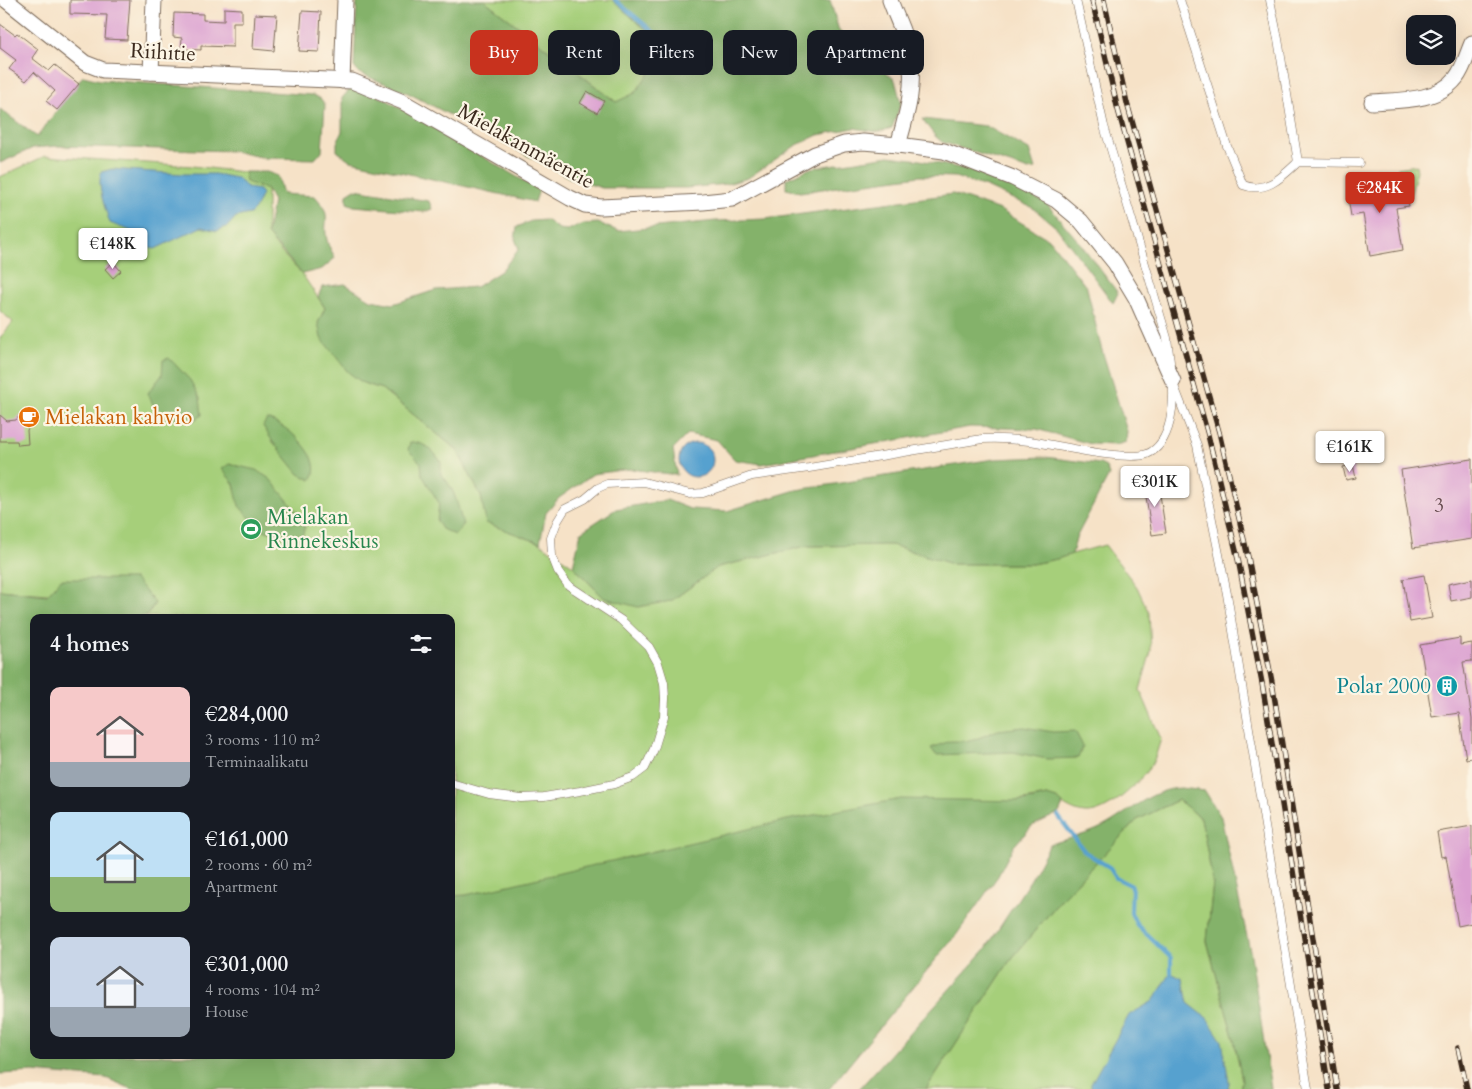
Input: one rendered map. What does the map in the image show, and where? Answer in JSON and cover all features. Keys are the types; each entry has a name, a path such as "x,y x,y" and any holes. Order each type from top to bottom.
{"street":[{"name":"Riihitie","path":"6,0 85,63 103,70 342,81"},
{"path":"151,72 154,0"},
{"path":"342,81 345,0"},
{"path":"890,0 908,51 911,70 908,112 898,145"},
{"path":"1372,102 1421,97 1440,91 1455,79 1472,43"},
{"name":"Mielakanmäentie","path":"342,81 352,81 403,102 570,198 585,205 601,207 650,206 732,198 815,154 844,144 863,142 944,151 1012,178 1056,200 1081,221 1115,263 1136,298 1172,382"}],"lane":[{"path":"455,784 489,794 521,798 544,797 580,791 614,784 633,776 644,768 654,750 664,716 665,699 664,683 658,662 649,647 621,620 568,585 558,571 552,556 551,538 557,522 565,509 585,499 598,488 607,484 644,482 690,494 704,493 752,476 982,439 1013,439 1086,451 1138,456 1148,454 1163,440 1170,423 1172,382 1167,338 1104,126 1076,0"},
{"path":"1180,0 1227,146 1243,184 1252,188 1267,186 1278,180 1298,162 1359,163"},
{"path":"1270,0 1298,162"},
{"path":"1172,382 1197,446 1227,594 1308,1089"}],"green space":[{"path":"357,0 484,0 523,30 470,30 470,75 538,75 538,42 548,49 548,75 581,75 616,102 635,93 648,75 713,75 713,30 646,30 612,0 830,0 839,30 807,30 807,75 889,75 895,80 901,103 892,128 878,132 854,128 818,135 795,146 748,178 727,184 687,188 602,188 570,178 408,93 359,73 354,67"},
{"path":"484,0 612,0 646,30 630,30 630,75 648,75 635,94 616,102 581,75 620,75 620,30 548,30 548,49 538,42 538,30 523,30"},
{"path":"83,76 100,80 313,95 321,99 325,105 322,151 315,159 265,158 233,151 58,146 33,148 0,163 0,109 37,137"},
{"path":"353,86 385,99 539,190 535,202 351,161 337,151 337,143 342,131 342,98"},
{"path":"922,119 986,126 1029,150 1035,169 1028,170 942,142"},
{"name":"Mielakan Rinnekeskus","path":"45,156 192,166 267,175 267,234 302,274 325,308 318,323 363,383 382,389 457,450 481,496 487,523 540,543 573,566 604,598 671,601 718,567 806,546 892,545 952,564 1032,564 1105,545 1137,587 1149,613 1151,651 1140,690 1161,739 1152,764 1140,780 1123,796 1103,809 1094,812 1075,811 1047,796 455,897 455,614 148,614 155,603 0,590 0,338 13,322 0,311 0,177"},
{"path":"889,156 985,173 1046,203 1080,243 1118,293 1113,303 1057,228 1033,208 986,187 955,177 920,176 800,192 786,189 786,179 811,168"},
{"path":"1416,165 1417,171 1409,200 1407,188 1401,189 1398,168"},
{"path":"244,172 267,172 278,176 283,194 315,196 326,214 327,240 335,258 322,269 302,274 267,234 273,201 267,190 246,182"},
{"path":"355,189 429,201 432,209 424,212 354,206 347,203 347,194"},
{"path":"953,194 1000,210 1050,240 1087,288 1101,347 1127,431 1126,442 1116,445 1091,444 1036,429 970,427 762,464 735,460 717,440 688,434 673,449 677,475 630,469 593,474 559,498 546,513 540,543 486,523 481,496 457,450 382,389 363,383 348,372 321,338 318,323 325,308 318,297 322,287 345,284 371,300 393,304 436,290 476,287 501,271 519,249 515,239 517,227 531,221 546,220 559,229 567,230 584,224 598,223 618,231 716,221 765,219"},
{"path":"169,358 190,380 200,398 202,415 193,421 165,416 160,413 148,393 162,375 163,360"},
{"path":"267,419 291,432 303,444 312,458 314,466 311,480 299,474 273,442 263,426"},
{"path":"410,442 420,443 428,448 441,462 441,475 453,491 463,525 455,535 442,529 437,521 439,503 422,475 421,463 408,450"},
{"path":"1045,457 1100,464 1106,467 1109,475 1076,538 1072,554 1057,559 1032,564 952,564 892,545 806,546 718,567 671,601 638,607 604,598 573,566 581,532 616,509 667,500 690,509 727,511 796,490 994,459"},
{"path":"229,464 256,470 270,479 299,514 305,527 301,539 293,542 260,529 239,506 234,484 222,469"},
{"path":"61,579 135,579 155,603 148,614 30,614 30,1059 455,1059 455,896 466,895 787,820 901,799 1024,801 1047,796 1057,799 1063,804 1059,813 1032,826 1013,847 998,876 957,934 829,1089 132,1089 106,1078 33,1072 0,1074 0,590 47,595"},
{"path":"1024,727 1053,732 1075,731 1083,746 1078,758 1047,759 1013,752 936,755 931,748 950,741 971,741 998,730"},
{"path":"1181,788 1205,791 1221,817 1251,955 1271,1089 1240,1089 1242,1080 1234,1040 1207,941 1213,883 1201,818 1178,800 1137,820 1063,897 1009,962 926,1089 859,1089 985,950 1031,879 1050,844 1096,830 1112,822 1149,797 1170,789"},
{"path":"1178,800 1201,818 1213,883 1207,941 1234,1040 1242,1080 1240,1089 1228,1089 1229,1082 1115,1089 926,1089 1009,962 1063,897 1137,820"}],"water":[{"path":"112,169 183,174 215,174 237,178 248,188 259,190 262,194 255,209 250,214 236,217 228,226 217,231 201,227 155,249 145,247 134,233 110,223 102,198 100,178 101,172"},
{"path":"696,443 708,448 713,460 708,472 696,477 684,472 679,460 684,448"},
{"path":"1171,973 1183,979 1188,1003 1207,1018 1222,1041 1229,1082 1228,1089 1091,1089 1091,1084 1129,1015 1153,1001"}],"building":[{"path":"70,0 130,0 127,40 105,39 107,15 70,14"},
{"path":"224,8 242,9 242,22 233,22 233,47 201,46 201,50 181,49 182,38 173,37 174,13 203,14 203,20 224,21"},
{"path":"302,11 321,12 319,52 299,51"},
{"path":"255,14 277,15 274,51 253,49"},
{"path":"0,24 15,35 17,33 38,49 32,58 49,71 55,65 79,84 57,110 46,101 55,91 34,72 26,81 9,69 16,60 0,48"},
{"path":"587,91 604,101 597,113 580,103"},
{"path":"1391,176 1394,191 1406,189 1409,206 1396,208 1403,250 1370,256 1363,214 1351,216 1348,198 1360,196 1357,182"},
{"path":"113,262 121,271 113,278 105,269"},
{"path":"0,415 7,421 16,420 20,415 33,422 27,430 28,444 18,445 17,441 0,441"},
{"path":"1472,459 1472,539 1413,548 1401,470"},
{"path":"1353,465 1356,478 1346,480 1343,467"},
{"path":"1158,482 1166,533 1152,535 1144,484"},
{"path":"1424,575 1432,618 1410,622 1403,579"},
{"path":"1472,579 1472,597 1451,601 1448,584"},
{"name":"Polar 2000","path":"1460,638 1460,645 1472,643 1472,661 1463,662 1472,719 1472,758 1466,759 1459,713 1432,717 1420,645"},
{"path":"1472,826 1472,923 1458,926 1446,856 1441,857 1437,832"}],"waterway":[{"path":"615,0 651,30"},
{"path":"1058,816 1085,852 1109,867 1116,878 1132,886 1131,913 1137,925 1171,958 1171,973"}],"railway":[{"path":"1092,0 1117,106 1208,435 1238,559 1262,683 1329,1089"},
{"path":"1104,0 1127,103 1219,432 1248,557 1272,682 1337,1089"},
{"path":"1458,1048 1467,1089"}],"place":[{"name":"Mielakan kahvio","path":"29,417"},
{"name":"Mielakan Rinnekeskus","path":"251,529"},
{"name":"Polar 2000","path":"1447,686"}]}
